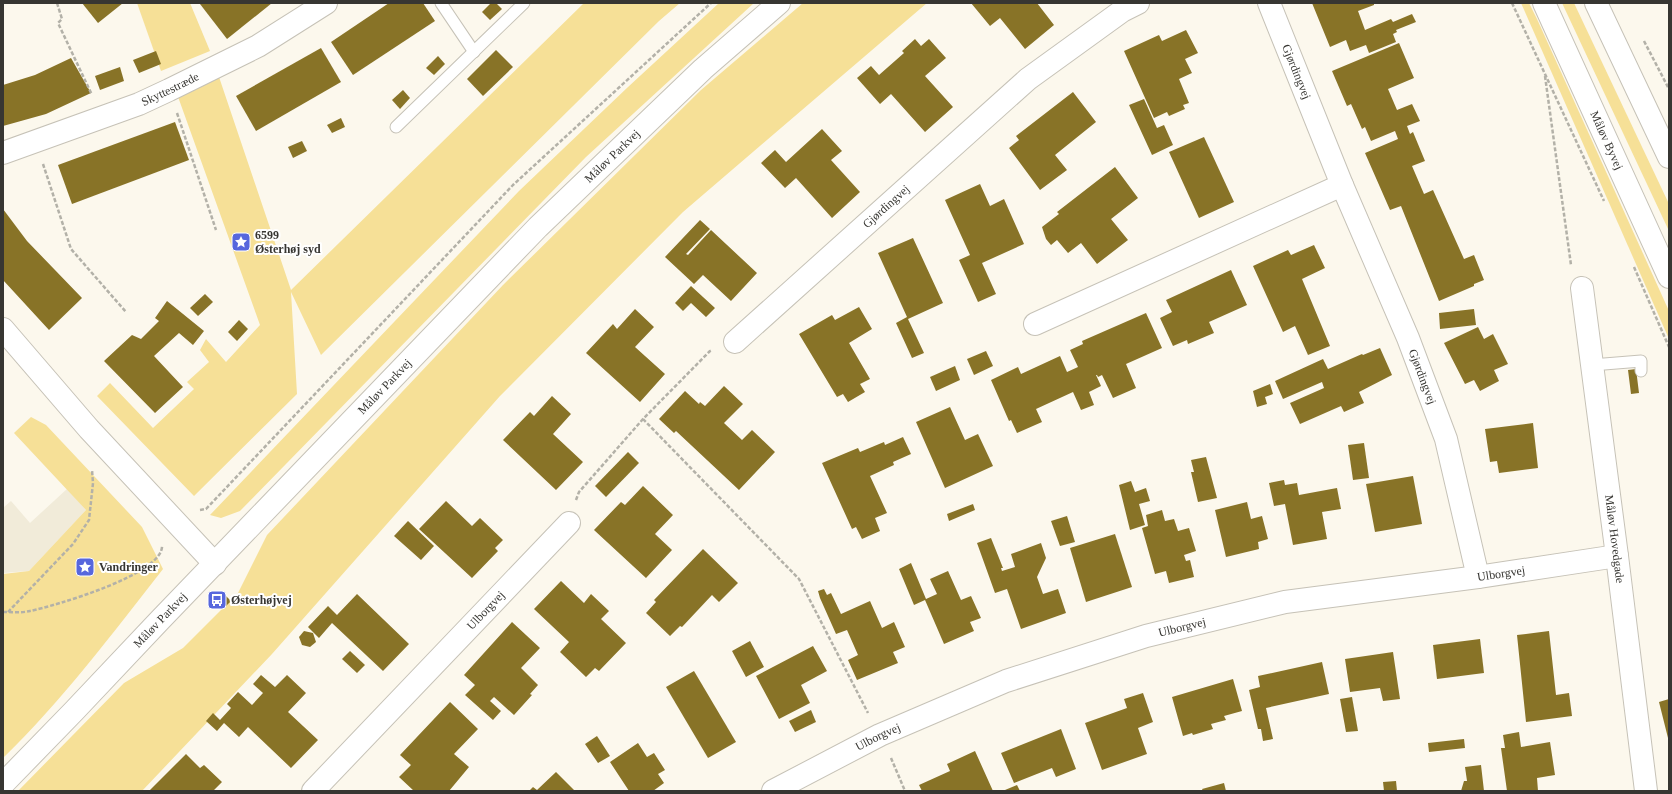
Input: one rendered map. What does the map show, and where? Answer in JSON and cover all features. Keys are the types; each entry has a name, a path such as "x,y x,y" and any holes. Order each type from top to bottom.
{"street":[{"name":"Skyttestræde","path":"3,153 139,104 258,46 326,3"},
{"name":"Måløv Parkvej","path":"3,784 538,227 704,69 779,3"},
{"name":"Gjørdingvej","path":"735,342 1028,79 1122,11 1138,3"},
{"name":"Gjørdingvej","path":"1269,3 1342,186 1408,338 1446,439 1478,577"},
{"name":"Måløv Byvej","path":"1544,3 1669,277"},
{"path":"1596,3 1669,157"},
{"path":"1035,324 1342,186"},
{"name":"Måløv Hovedgade","path":"1582,288 1646,791"},
{"path":"3,328 89,428 215,564"},
{"name":"Ulborgvej","path":"312,791 569,523"},
{"name":"Ulborgvej","path":"773,791 880,735 1006,681 1146,636 1285,602 1478,577 1617,556"}],"lane":[{"path":"440,3 474,52"},
{"path":"396,127 524,3"},
{"path":"1592,365 1640,362 1641,371"}],"path":[{"path":"57,3 62,19 58,23 103,117"},
{"path":"3,612 29,612 83,596 135,574 158,558 162,549 161,539 177,522 191,511 206,509 513,185 711,3"},
{"path":"1512,3 1605,202"},
{"path":"1642,37 1669,89"},
{"path":"1544,74 1572,274 1582,288"},
{"path":"169,90 216,230"},
{"path":"36,141 71,249 126,312"},
{"path":"1631,260 1669,347"},
{"path":"569,523 579,492 643,420 710,351 735,342"},
{"path":"643,420 800,579 880,735 905,791"},
{"path":"8,612 72,544 89,520 93,483 92,469"}],"shaded area":[{"path":"137,3 190,3 210,51 161,71"},
{"path":"584,3 680,3 659,21 321,355 291,292 297,394 194,496 97,396 110,383 153,428 194,389 187,382 209,362 200,350 206,339 226,362 260,325 177,94 218,74 291,290"},
{"path":"719,3 754,3 586,157 240,511 221,518 210,515 519,191"},
{"path":"803,3 927,3 683,212 500,396 272,654 142,791 18,791 124,683 183,648 238,593 267,535 503,285 701,90"},
{"path":"1521,3 1529,3 1537,19 1669,311 1669,339"},
{"path":"1562,3 1574,3 1669,204 1669,231"},
{"path":"31,417 46,425 142,527 163,569 106,642 46,714 3,758 3,574 29,571 86,510 14,433"},
{"path":"67,489 86,510 29,571 3,573 3,508 11,501 30,523"}],"building":[{"path":"82,3 123,3 98,23"},
{"path":"272,3 227,39 200,4"},
{"path":"389,3 423,3 435,21 353,75 331,42"},
{"path":"491,3 496,3 502,9 490,20 482,12"},
{"path":"971,3 1037,3 1054,25 1025,49 1000,18 990,26"},
{"path":"1312,3 1374,3 1374,5 1358,11 1365,30 1391,19 1393,22 1412,14 1416,22 1396,30 1397,32 1393,34 1396,42 1369,53 1366,45 1350,51 1346,40 1330,47"},
{"path":"1186,30 1198,53 1185,59 1192,73 1179,79 1189,103 1183,105 1185,109 1169,116 1167,112 1154,118 1124,51 1159,35 1162,41"},
{"path":"915,39 921,46 929,39 946,58 925,76 953,107 925,132 891,94 880,104 857,78 871,66 879,75 904,53 902,51"},
{"path":"1399,43 1414,78 1388,89 1397,110 1412,104 1420,121 1407,126 1410,134 1413,132 1425,161 1412,166 1424,194 1433,190 1464,259 1474,255 1484,280 1474,284 1474,286 1439,301 1401,206 1390,210 1365,153 1398,139 1395,131 1371,141 1365,127 1362,129 1351,104 1347,106 1332,71"},
{"path":"321,48 341,82 256,131 236,96"},
{"path":"496,50 513,67 483,96 467,79"},
{"path":"156,51 161,64 139,73 133,60"},
{"path":"438,56 445,64 434,75 426,68"},
{"path":"71,58 91,93 46,114 3,126 3,85 35,75"},
{"path":"120,67 124,81 100,90 95,76"},
{"path":"403,90 410,98 400,109 392,100"},
{"path":"1073,92 1096,122 1055,155 1067,170 1040,190 1009,148 1019,140 1016,136"},
{"path":"1144,99 1157,128 1164,125 1173,145 1152,155 1129,105"},
{"path":"341,118 345,127 332,133 327,125"},
{"path":"175,122 189,160 72,204 58,165"},
{"path":"822,129 842,151 831,160 860,192 832,218 796,178 785,188 761,163 775,150 786,162"},
{"path":"1204,137 1234,202 1199,218 1169,152"},
{"path":"302,141 307,151 293,158 288,147"},
{"path":"1115,167 1138,198 1111,219 1128,240 1097,264 1081,243 1068,253 1057,240 1051,245 1046,239 1042,227 1059,214 1057,212"},
{"path":"980,184 990,206 1004,199 1024,244 982,263 996,294 978,302 959,260 970,255 945,200"},
{"path":"3,209 27,241 82,298 49,330 3,280"},
{"path":"700,220 710,229 686,254 688,255 711,230 757,273 731,301 703,275 694,284 665,257"},
{"path":"913,238 943,303 908,319 924,353 912,358 896,323 907,317 878,253"},
{"path":"1314,245 1325,268 1302,279 1330,346 1308,355 1295,326 1283,332 1253,266 1288,250 1291,255"},
{"path":"1231,270 1247,305 1209,322 1214,333 1188,344 1187,340 1173,346 1160,318 1172,312 1166,300"},
{"path":"691,286 715,308 706,317 691,303 683,311 675,303"},
{"path":"205,294 213,302 198,316 190,308"},
{"path":"167,301 204,331 193,345 179,333 154,356 183,387 155,413 104,361 132,335 141,339 159,321 155,318"},
{"path":"859,307 872,329 849,343 870,379 860,384 865,392 848,402 843,394 837,397 799,334 832,315 835,320"},
{"path":"635,309 654,327 635,347 665,374 640,402 586,353 613,324 617,329"},
{"path":"1474,309 1476,325 1440,329 1439,313"},
{"path":"1146,313 1162,348 1126,364 1136,388 1113,398 1102,375 1098,377 1096,375 1101,386 1089,392 1094,405 1081,410 1073,392 1036,409 1042,422 1017,433 1011,420 1009,421 991,380 1018,367 1021,374 1060,356 1067,372 1078,367 1070,350 1083,344 1082,341"},
{"path":"239,320 248,329 237,341 228,332"},
{"path":"1478,327 1484,339 1493,334 1508,364 1494,370 1499,381 1480,391 1474,380 1465,384 1444,343"},
{"path":"1380,348 1392,375 1359,392 1364,403 1344,412 1341,406 1300,424 1290,403 1324,388 1322,382 1283,399 1275,381 1323,359 1328,369"},
{"path":"986,351 993,366 974,375 967,359"},
{"path":"955,366 960,380 936,391 930,377"},
{"path":"1636,369 1639,393 1631,394 1628,370"},
{"path":"1270,384 1273,394 1265,397 1267,404 1257,407 1253,391"},
{"path":"724,386 743,404 724,423 742,440 752,430 775,452 739,490 676,431 674,433 659,419 685,391 699,404 700,402 705,406"},
{"path":"552,396 571,414 553,434 583,462 556,490 503,440 530,412 534,416"},
{"path":"950,407 965,440 978,434 993,466 945,488 916,422"},
{"path":"1533,423 1538,468 1499,473 1497,461 1490,462 1485,429"},
{"path":"903,437 911,454 893,462 894,465 870,476 887,513 875,518 880,531 862,539 856,527 852,529 822,463 858,448 860,452 884,442 885,445"},
{"path":"1364,443 1369,478 1353,480 1348,445"},
{"path":"628,452 639,463 606,497 595,486"},
{"path":"1206,457 1217,498 1198,502 1191,472 1194,472 1191,460"},
{"path":"1413,476 1422,524 1375,532 1366,484"},
{"path":"1284,480 1285,485 1297,483 1299,495 1337,488 1341,509 1322,512 1327,539 1293,545 1285,504 1274,506 1269,483"},
{"path":"1131,481 1135,492 1146,488 1150,501 1139,504 1145,525 1130,530 1119,485"},
{"path":"643,486 673,515 655,534 672,550 646,578 594,530 621,502 625,505"},
{"path":"446,501 472,526 480,518 503,540 495,548 498,551 472,578 419,529"},
{"path":"1247,502 1251,519 1262,516 1268,539 1258,542 1259,549 1226,557 1215,510"},
{"path":"973,504 975,510 949,521 947,514"},
{"path":"1162,510 1165,521 1174,519 1178,531 1189,528 1196,551 1184,555 1186,561 1190,560 1194,577 1169,583 1166,571 1155,574 1142,528 1148,526 1146,515"},
{"path":"1067,516 1075,542 1060,546 1051,521"},
{"path":"408,521 434,546 421,560 394,536"},
{"path":"1115,534 1132,587 1086,602 1070,548"},
{"path":"991,538 1003,568 1001,568 1002,571 1015,567 1011,554 1041,543 1046,558 1037,577 1043,594 1058,589 1066,613 1021,629 1007,589 995,593 977,543"},
{"path":"703,549 738,583 719,602 712,595 682,627 680,626 670,636 646,613 656,602 654,600"},
{"path":"911,563 926,599 937,594 930,579 948,571 961,600 971,596 981,618 970,622 974,631 944,644 925,600 914,605 899,569"},
{"path":"561,581 584,603 591,594 609,611 601,619 626,643 599,671 595,668 586,677 560,652 569,642 534,609"},
{"path":"824,589 827,595 831,593 841,614 870,601 882,628 894,622 905,647 893,652 898,663 857,680 848,660 858,655 847,630 836,634 818,591"},
{"path":"357,594 409,644 383,671 332,623 319,638 308,627 328,606 337,615"},
{"path":"226,596 231,601 224,608 219,604"},
{"path":"512,622 540,648 521,668 538,685 530,694 532,695 514,715 494,697 490,701 501,711 493,720 465,695 475,685 464,675"},
{"path":"304,631 313,633 316,642 310,647 302,645 299,637"},
{"path":"1549,631 1556,695 1569,693 1572,716 1526,722 1517,635"},
{"path":"1480,639 1484,673 1437,679 1433,645"},
{"path":"750,641 764,667 746,677 732,651"},
{"path":"813,646 827,671 801,685 810,703 779,719 756,676"},
{"path":"350,651 365,665 357,673 342,659"},
{"path":"1393,652 1400,699 1383,701 1380,688 1350,692 1345,659"},
{"path":"1322,662 1329,694 1266,708 1273,739 1263,741 1261,729 1258,729 1249,690 1260,687 1258,676"},
{"path":"694,671 736,742 708,758 666,687"},
{"path":"261,675 275,687 287,675 306,693 288,712 318,740 291,768 248,727 239,737 224,723 217,731 206,721 213,713 220,720 231,708 227,704 238,692 252,705 263,693 253,684"},
{"path":"1233,679 1242,711 1224,716 1226,720 1211,724 1213,729 1193,735 1192,733 1183,736 1172,697"},
{"path":"1143,693 1153,722 1138,728 1147,754 1102,770 1085,723 1127,708 1124,699"},
{"path":"1352,697 1358,731 1346,732 1340,699"},
{"path":"1669,699 1669,738 1668,738 1659,702"},
{"path":"450,702 478,729 454,754 469,767 449,791 414,791 399,777 411,765 400,755"},
{"path":"811,710 816,722 795,732 789,721"},
{"path":"1061,729 1076,769 1056,777 1052,768 1014,783 1001,753"},
{"path":"1519,732 1521,747 1550,742 1555,775 1537,778 1538,791 1507,791 1501,748 1505,748 1503,735"},
{"path":"597,736 610,756 598,763 585,744"},
{"path":"1464,739 1465,748 1429,752 1428,743"},
{"path":"638,743 647,757 654,753 665,770 658,774 664,783 653,791 629,791 610,762"},
{"path":"975,751 993,791 922,791 919,785 950,771 947,764"},
{"path":"186,754 200,768 204,765 222,782 213,791 149,791"},
{"path":"1481,765 1484,791 1461,791 1464,781 1467,781 1465,767"},
{"path":"556,772 575,791 529,791 533,787 537,790"},
{"path":"1396,781 1397,791 1384,791 1383,782"},
{"path":"1224,783 1226,791 1203,791 1202,789"},
{"path":"1017,785 1020,791 1005,791 1005,790"}],"place":[{"name":"6599 Østerhøj syd","path":"241,242"},
{"name":"Vandringer","path":"85,567"},
{"name":"Østerhøjvej","path":"217,600"}]}
